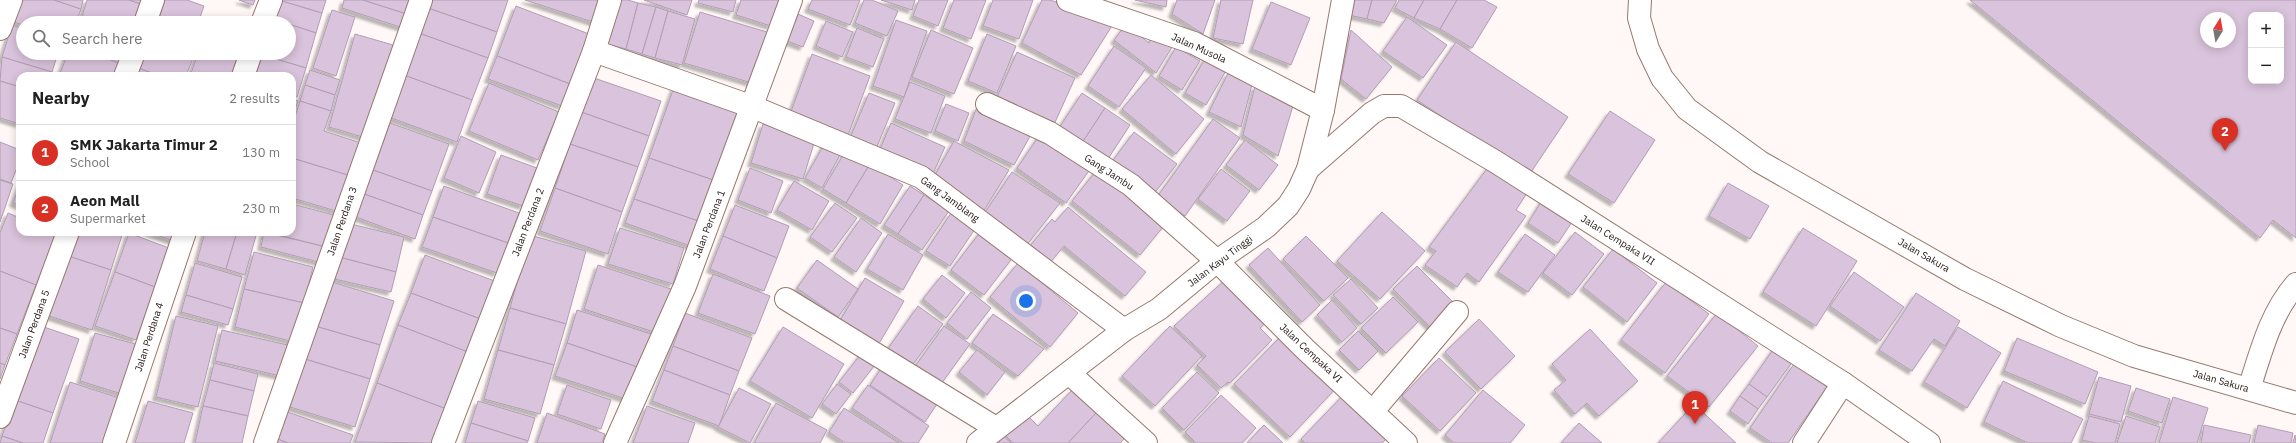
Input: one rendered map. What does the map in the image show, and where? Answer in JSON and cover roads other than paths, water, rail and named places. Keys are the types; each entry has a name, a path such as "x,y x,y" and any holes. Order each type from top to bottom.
{"street":[{"path":"0,29 11,0"},
{"path":"147,16 153,0"},
{"path":"265,16 271,0"},
{"name":"Jalan Perdana 3","path":"265,443 421,0"},
{"name":"Jalan Perdana 2","path":"443,443 594,51 610,0"},
{"name":"Jalan Perdana 1","path":"615,443 685,286 753,107 791,0"},
{"name":"Jalan Musola","path":"1068,0 1194,44 1324,110"},
{"name":"Jalan Kayu Tinggi","path":"978,443 1124,330 1159,309 1217,261 1266,227 1288,206 1299,189 1308,169 1324,110 1343,0"},
{"name":"Jalan Sakura","path":"1640,0 1639,18 1648,49 1662,78 1687,109 1760,162 1965,278 2061,326 2134,356 2296,403"},
{"name":"Gang Jamblang","path":"594,51 753,107 921,177 1124,330"},
{"path":"127,72 131,60"},
{"path":"244,72 249,60"},
{"name":"Gang Jambu","path":"987,104 1050,133 1131,185 1217,261"},
{"name":"Jalan Cempaka VII","path":"1308,169 1372,113 1384,106 1401,106 1496,162 1843,383 1929,443"},
{"name":"Jalan Perdana 5","path":"0,416 67,236"},
{"name":"Jalan Perdana 4","path":"114,443 184,236"},
{"name":"Jalan Cempaka VI","path":"1217,261 1305,349 1406,443"},
{"path":"2249,389 2267,330 2288,293 2296,284"},
{"path":"786,299 996,428"},
{"path":"1373,411 1458,312"},
{"path":"1069,373 1146,443"},
{"path":"1804,443 1843,383"}],"place":[{"name":"Aeon Mall","path":"2225,151"},
{"name":"SMK Jakarta Timur 2","path":"1695,424"}]}
